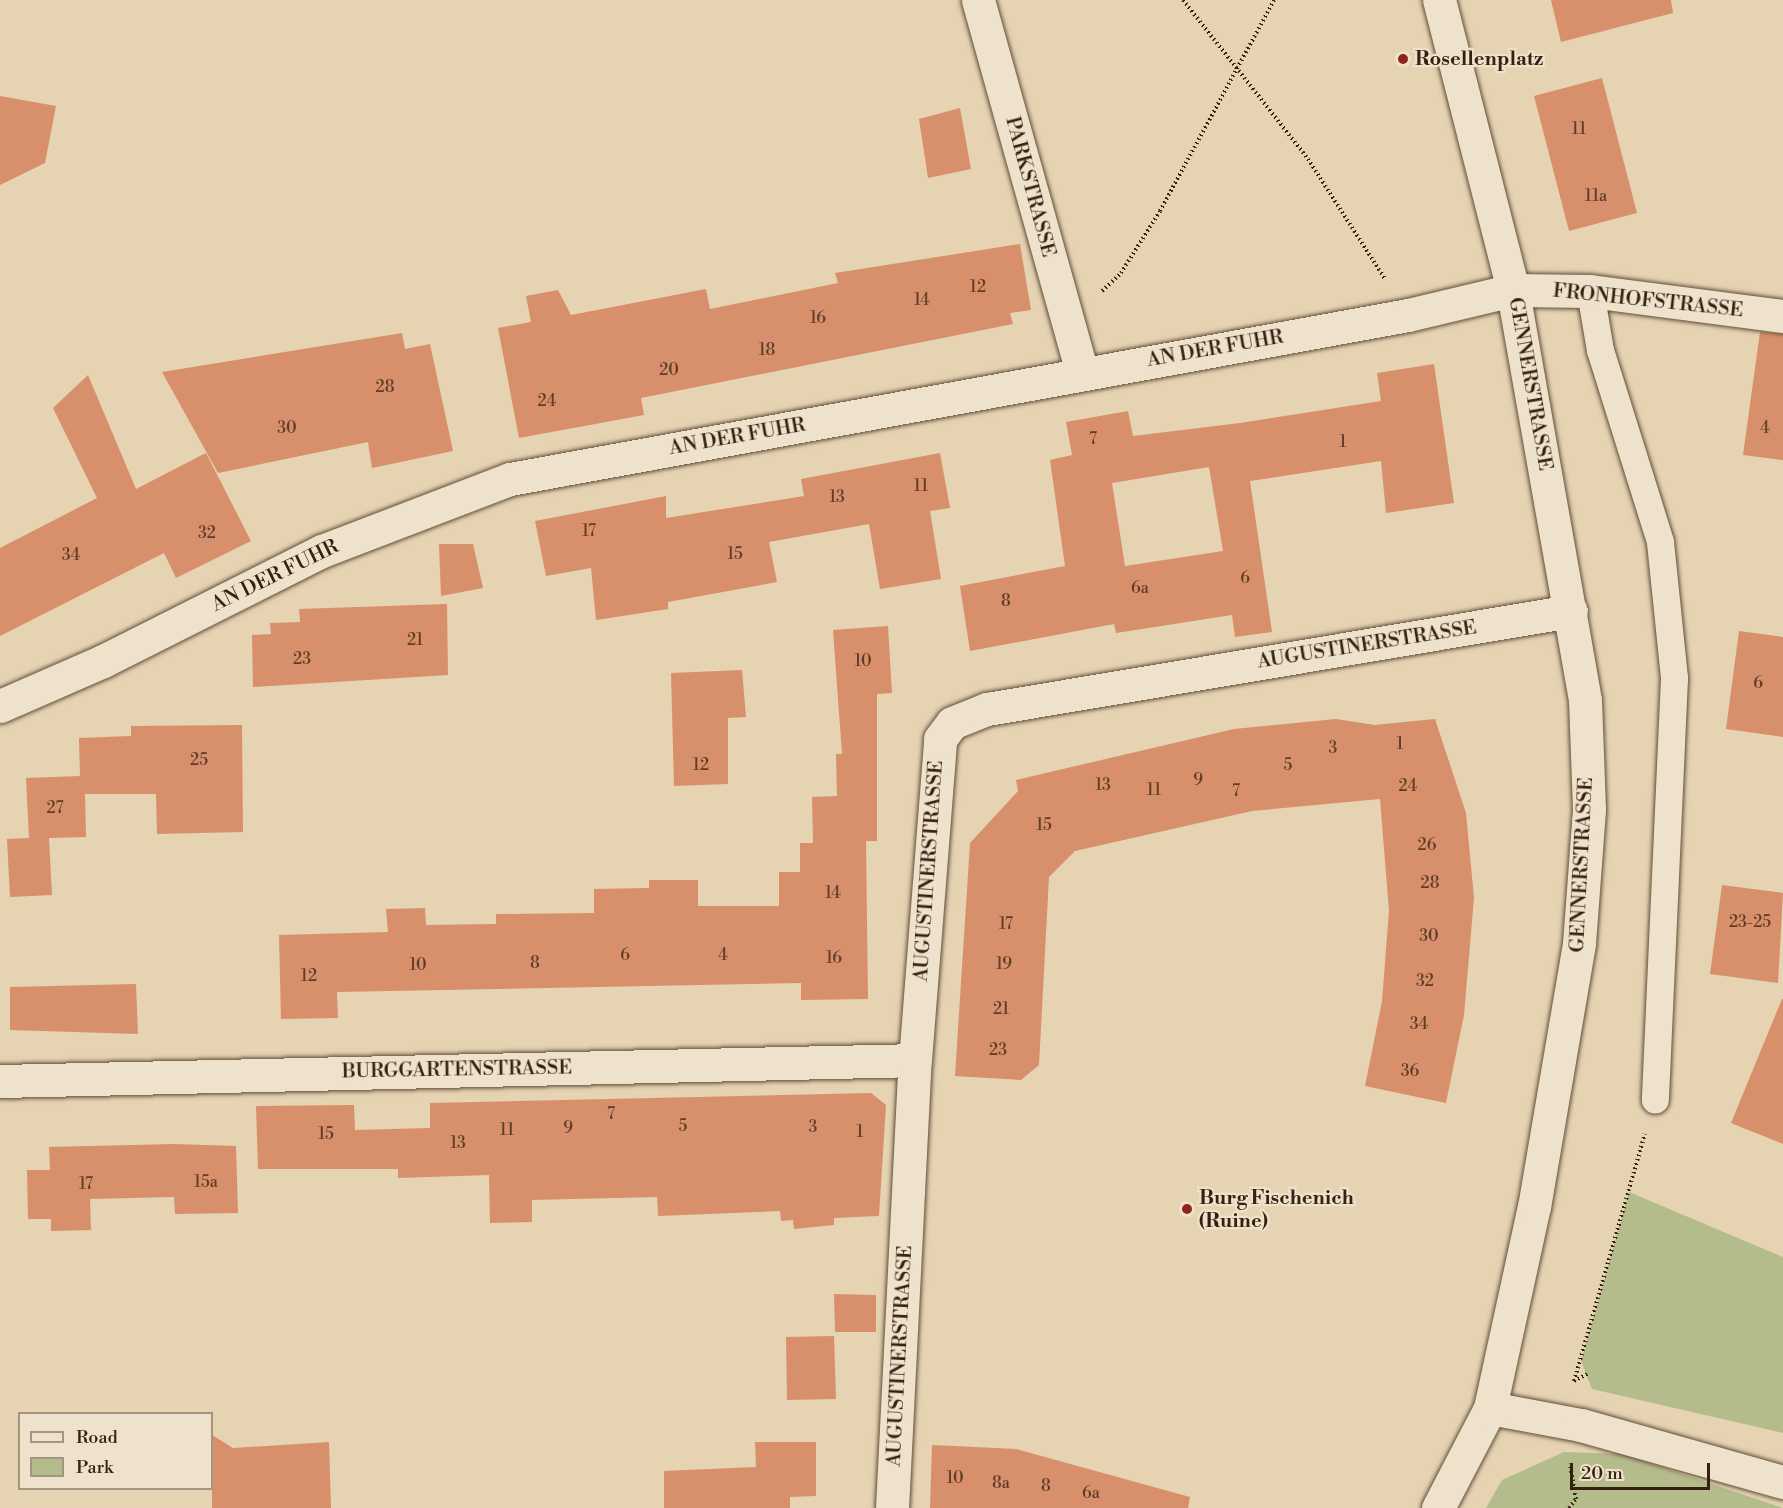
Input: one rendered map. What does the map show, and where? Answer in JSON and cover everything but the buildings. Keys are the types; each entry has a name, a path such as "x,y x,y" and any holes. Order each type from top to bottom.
{"street":[{"name":"PARKSTRASSE","path":"978,0 1082,373"},
{"name":"GENNERSTRASSE","path":"1438,1508 1490,1408 1534,1207 1579,943 1589,809 1585,700 1513,290 1439,0"},
{"name":"FRONHOFSTRASSE","path":"1513,290 1590,291 1783,316"},
{"name":"AN DER FUHR","path":"0,706 103,661 322,551 510,479 1408,315 1513,290"},
{"name":"AUGUSTINERSTRASSE","path":"892,1508 915,1060 933,777 940,739 952,723 987,709 1571,611"},
{"name":"BURGGARTENSTRASSE","path":"0,1081 915,1060"},
{"path":"1490,1408 1562,1421 1783,1482"}],"lane":[{"path":"1590,291 1600,350 1660,542 1674,678 1655,1100"}],"path":[{"path":"1183,0 1236,64 1308,159 1408,315"},
{"path":"1068,325 1121,273 1160,211 1236,64 1274,0"},
{"path":"1562,1421 1655,1100"},
{"path":"1574,1381 1587,1374"},
{"path":"1569,1455 1576,1499 1569,1508"}],"green space":[{"path":"1629,1192 1783,1257 1783,1433 1592,1389 1581,1361"},
{"path":"1564,1452 1623,1454 1783,1508 1486,1508 1502,1480"}],"place":[{"name":"Rosellenplatz","path":"1403,59"},
{"name":"Burg Fischenich (Ruine)","path":"1187,1209"}]}
